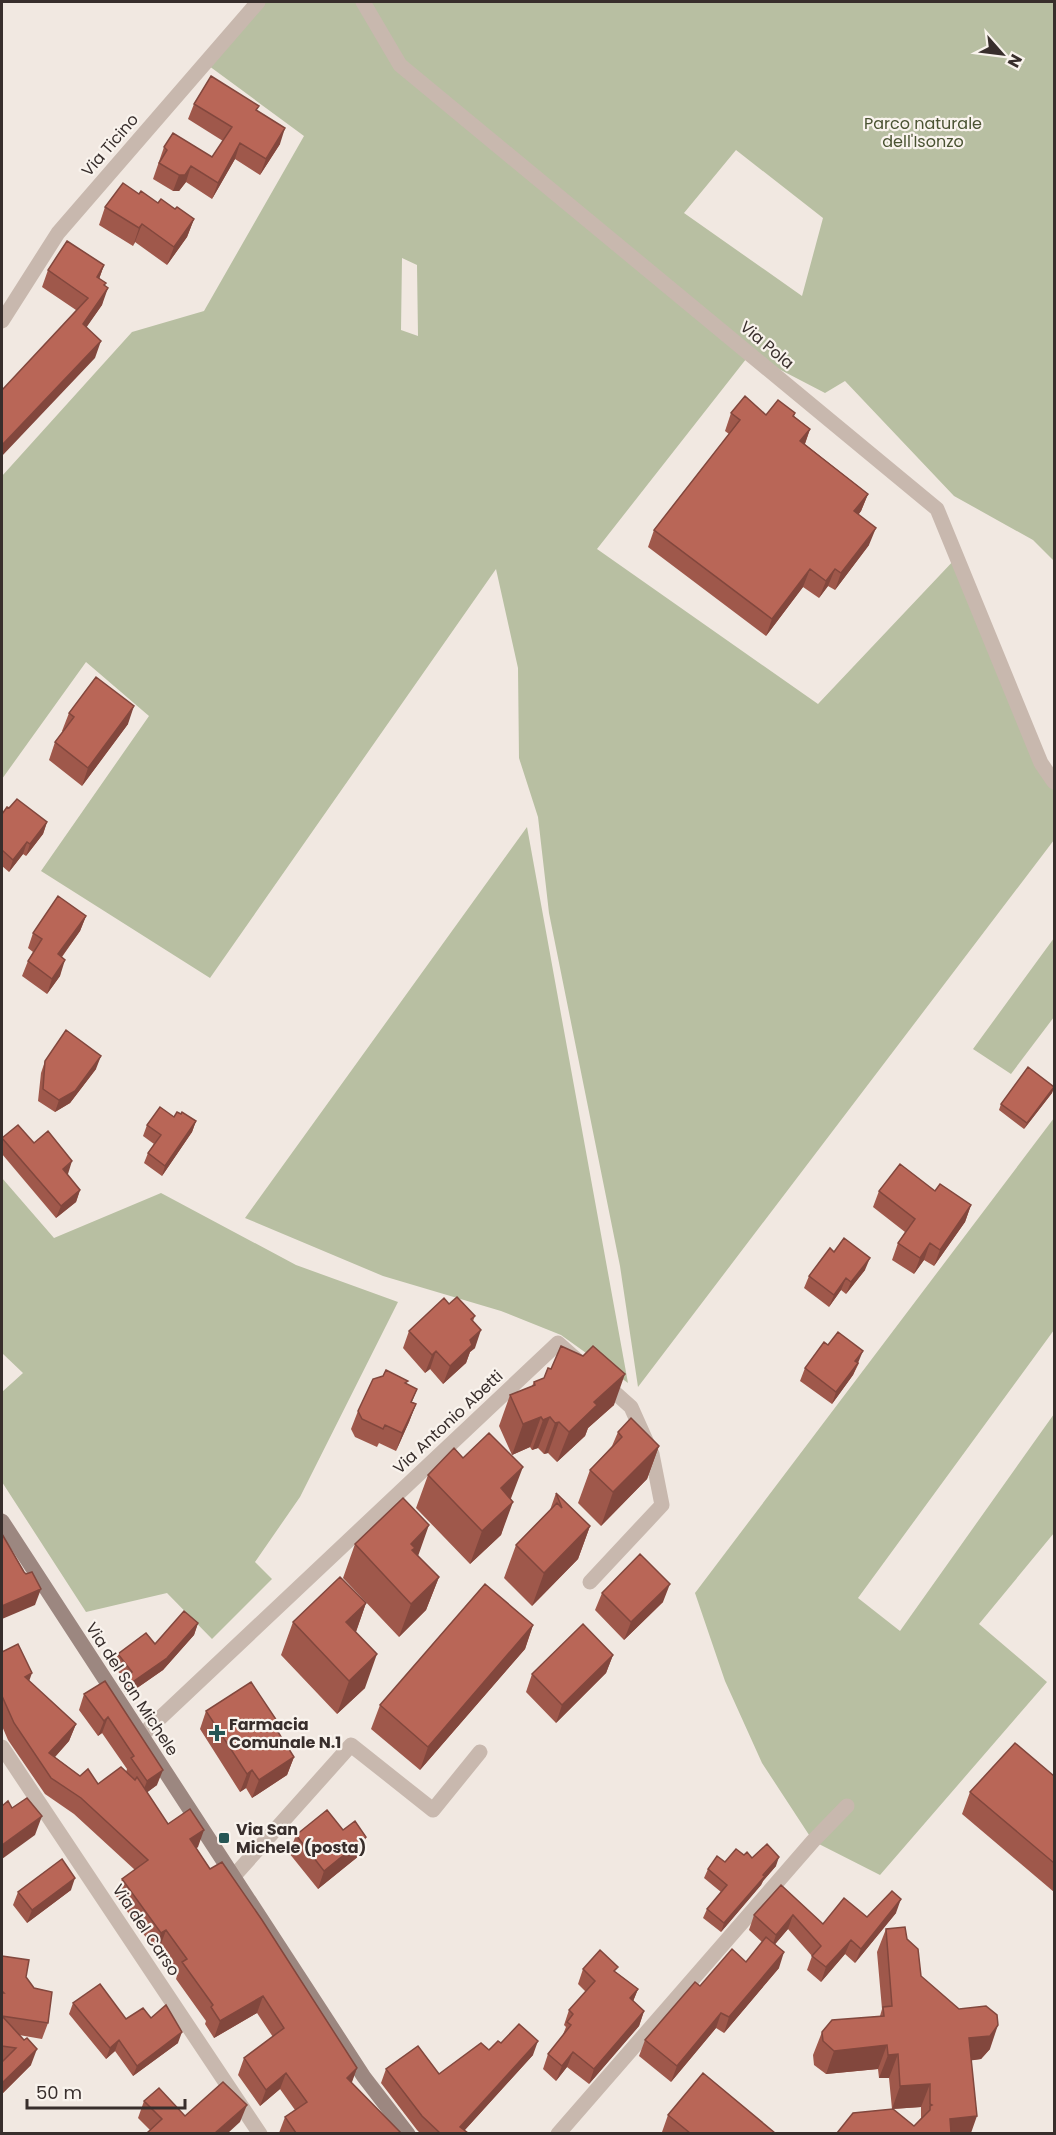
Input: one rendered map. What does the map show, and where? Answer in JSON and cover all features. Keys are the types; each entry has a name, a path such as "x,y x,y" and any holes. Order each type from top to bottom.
{"main road":[{"name":"Via del San Michele","path":"2,1521 364,2077 408,2133"}],"street":[{"name":"Via Ticino","path":"2,321 58,232 258,2"},
{"name":"Via Pola","path":"363,2 400,65 937,509 1041,763 1054,783"},
{"name":"Via Antonio Abetti","path":"141,1736 558,1343 631,1407 652,1455 662,1505 590,1582"},
{"path":"234,1876 351,1745 433,1810 480,1752"},
{"name":"Via del Carso","path":"2,1747 260,2133"},
{"path":"558,2133 846,1806"}],"green space":[{"name":"Parco naturale dell'Isonzo","path":"258,2 1054,2 1054,561 1033,540 954,496 845,381 825,393 750,354 597,549 818,704 957,557 1054,782 1054,840 638,1387 620,1266 549,913 538,817 519,758 518,668 496,569 210,978 41,871 149,716 86,662 2,779 2,476 132,332 204,311 304,136 205,63","holes":["736,150 823,218 802,296 684,213","402,258 417,265 418,336 401,330"]},
{"path":"527,827 628,1383 561,1335 501,1311 383,1276 245,1218"},
{"path":"1054,938 1054,1017 1011,1074 973,1049"},
{"path":"1054,1118 1054,1330 858,1598 900,1631 1054,1414 1054,1533 979,1624 1047,1682 880,1875 813,1841 762,1763 725,1681 695,1593"},
{"path":"2,1178 54,1238 161,1193 296,1265 398,1302 300,1497 255,1562 272,1579 212,1639 167,1593 86,1612 2,1482 2,1392 23,1373 2,1353"}],"building":[{"path":"211,76 259,106 256,110 285,128 266,159 240,143 218,183 191,166 185,175 179,175 159,163 167,150 164,147 173,133 212,157 232,127 194,104"},
{"path":"123,183 139,194 141,191 158,203 161,199 175,209 177,207 194,219 174,247 142,224 139,228 105,207"},
{"path":"67,241 104,265 97,277 106,283 104,285 108,288 83,324 101,341 2,445 2,390 88,298 48,270"},
{"path":"745,396 766,415 778,400 795,413 793,416 810,429 800,441 868,494 854,511 876,528 841,573 835,569 826,581 810,569 772,619 654,530 740,420 731,413"},
{"path":"96,677 134,706 88,768 55,742 74,717 69,713"},
{"path":"17,799 47,822 30,844 27,842 13,860 2,850 2,814"},
{"path":"58,896 86,916 58,954 65,960 52,979 28,961 42,939 33,933"},
{"path":"66,1030 101,1056 75,1091 59,1100 43,1089 45,1061"},
{"path":"1028,1067 1054,1087 1027,1123 1001,1104"},
{"path":"160,1107 174,1117 177,1112 181,1114 182,1112 196,1121 165,1166 148,1153 161,1135 147,1125"},
{"path":"18,1125 34,1143 48,1131 72,1161 63,1169 80,1190 61,1206 2,1138"},
{"path":"900,1164 935,1191 940,1184 971,1205 940,1250 930,1243 920,1258 898,1243 915,1219 879,1191"},
{"path":"844,1238 870,1258 851,1282 846,1278 834,1295 809,1276 830,1248 834,1252"},
{"path":"457,1297 475,1316 471,1319 481,1330 470,1340 472,1345 450,1366 436,1351 432,1355 409,1331 444,1298 449,1304"},
{"path":"838,1332 863,1351 855,1361 858,1363 836,1392 805,1368 824,1342 828,1345"},
{"path":"561,1346 583,1356 593,1346 625,1374 594,1402 597,1405 569,1432 550,1417 543,1420 541,1417 523,1424 510,1395 535,1385 534,1382 544,1378 548,1368 551,1369"},
{"path":"386,1370 408,1381 405,1383 417,1389 411,1402 416,1404 402,1433 385,1425 383,1429 362,1419 358,1411 373,1379 383,1376"},
{"path":"631,1418 659,1446 613,1492 590,1470 622,1437 618,1432"},
{"path":"489,1433 523,1467 501,1488 513,1502 482,1531 428,1475 454,1448 463,1458"},
{"path":"556,1493 590,1526 544,1573 516,1545 557,1503 562,1508"},
{"path":"403,1498 429,1525 411,1544 415,1548 412,1550 439,1577 411,1604 355,1544"},
{"path":"2,1534 24,1572 26,1574 32,1572 41,1589 2,1606"},
{"path":"640,1554 670,1584 631,1622 602,1593"},
{"path":"340,1577 366,1603 346,1622 377,1654 349,1681 293,1622"},
{"path":"485,1584 533,1625 428,1747 380,1705"},
{"path":"184,1611 198,1623 167,1658 131,1683 128,1677 132,1672 118,1654 146,1633 155,1644"},
{"path":"583,1624 613,1655 562,1705 532,1674"},
{"path":"18,1644 32,1673 25,1677 76,1724 49,1753 80,1776 88,1769 98,1784 121,1767 135,1780 137,1777 168,1824 190,1809 204,1830 190,1839 210,1869 222,1862 357,2068 347,2078 401,2133 296,2133 285,2117 307,2102 286,2073 266,2090 244,2058 284,2028 263,1996 220,2021 211,2007 213,2005 182,1962 187,1959 166,1930 161,1933 122,1879 148,1860 81,1798 51,1778 14,1723 2,1696 2,1652"},
{"path":"105,1681 163,1770 147,1781 131,1758 134,1756 108,1717 104,1721 84,1694"},
{"path":"251,1682 283,1730 278,1732 294,1757 259,1780 252,1770 247,1774 206,1711"},
{"path":"1015,1743 1054,1776 1054,1863 970,1792"},
{"path":"27,1798 42,1816 2,1845 2,1806 8,1801 12,1808"},
{"path":"327,1810 343,1830 355,1821 366,1837 324,1871 296,1835"},
{"path":"767,1844 779,1857 724,1923 707,1909 727,1885 708,1869 717,1856 725,1862 736,1849 744,1855 747,1852 752,1858"},
{"path":"62,1859 75,1878 32,1910 18,1892"},
{"path":"781,1885 823,1924 844,1898 867,1917 892,1891 901,1899 861,1949 851,1940 826,1967 812,1956 821,1946 793,1915 776,1935 754,1915"},
{"path":"905,1927 907,1939 918,1949 921,1976 959,2009 986,2006 997,2015 998,2025 990,2036 969,2038 977,2116 950,2119 951,2133 837,2133 853,2113 893,2109 914,2126 932,2105 930,2104 930,2084 900,2086 898,2054 888,2055 887,2045 834,2051 823,2041 822,2032 832,2020 884,2016 883,2007 892,2006 886,1929"},
{"path":"766,1937 784,1952 729,2017 721,2013 677,2066 645,2040 695,1982 700,1986 732,1949 746,1962"},
{"path":"600,1950 618,1967 614,1971 638,1989 630,1998 644,2011 594,2069 573,2052 562,2066 548,2054 571,2025 567,2022 573,2014 569,2010 595,1981 583,1969"},
{"path":"2,1956 29,1960 26,1977 34,1988 52,1992 48,2023 2,2016 2,1993 4,1993 2,1991"},
{"path":"100,1984 126,2019 143,2008 151,2018 166,2005 182,2032 137,2066 119,2040 110,2048 73,2003"},
{"path":"2,2016 24,2040 27,2038 37,2049 2,2083 2,2062 16,2048 2,2046"},
{"path":"519,2024 538,2041 460,2127 468,2133 440,2133 422,2116 386,2069 418,2046 439,2074 481,2043 489,2050 498,2041 501,2043"},
{"path":"703,2073 775,2133 690,2133 668,2115"},
{"path":"223,2082 247,2105 215,2133 147,2133 162,2119 144,2101 159,2088 185,2116"}],"place":[{"name":"Farmacia Comunale N.1","path":"217,1733"},
{"name":"Via San Michele (posta)","path":"224,1838"}]}
